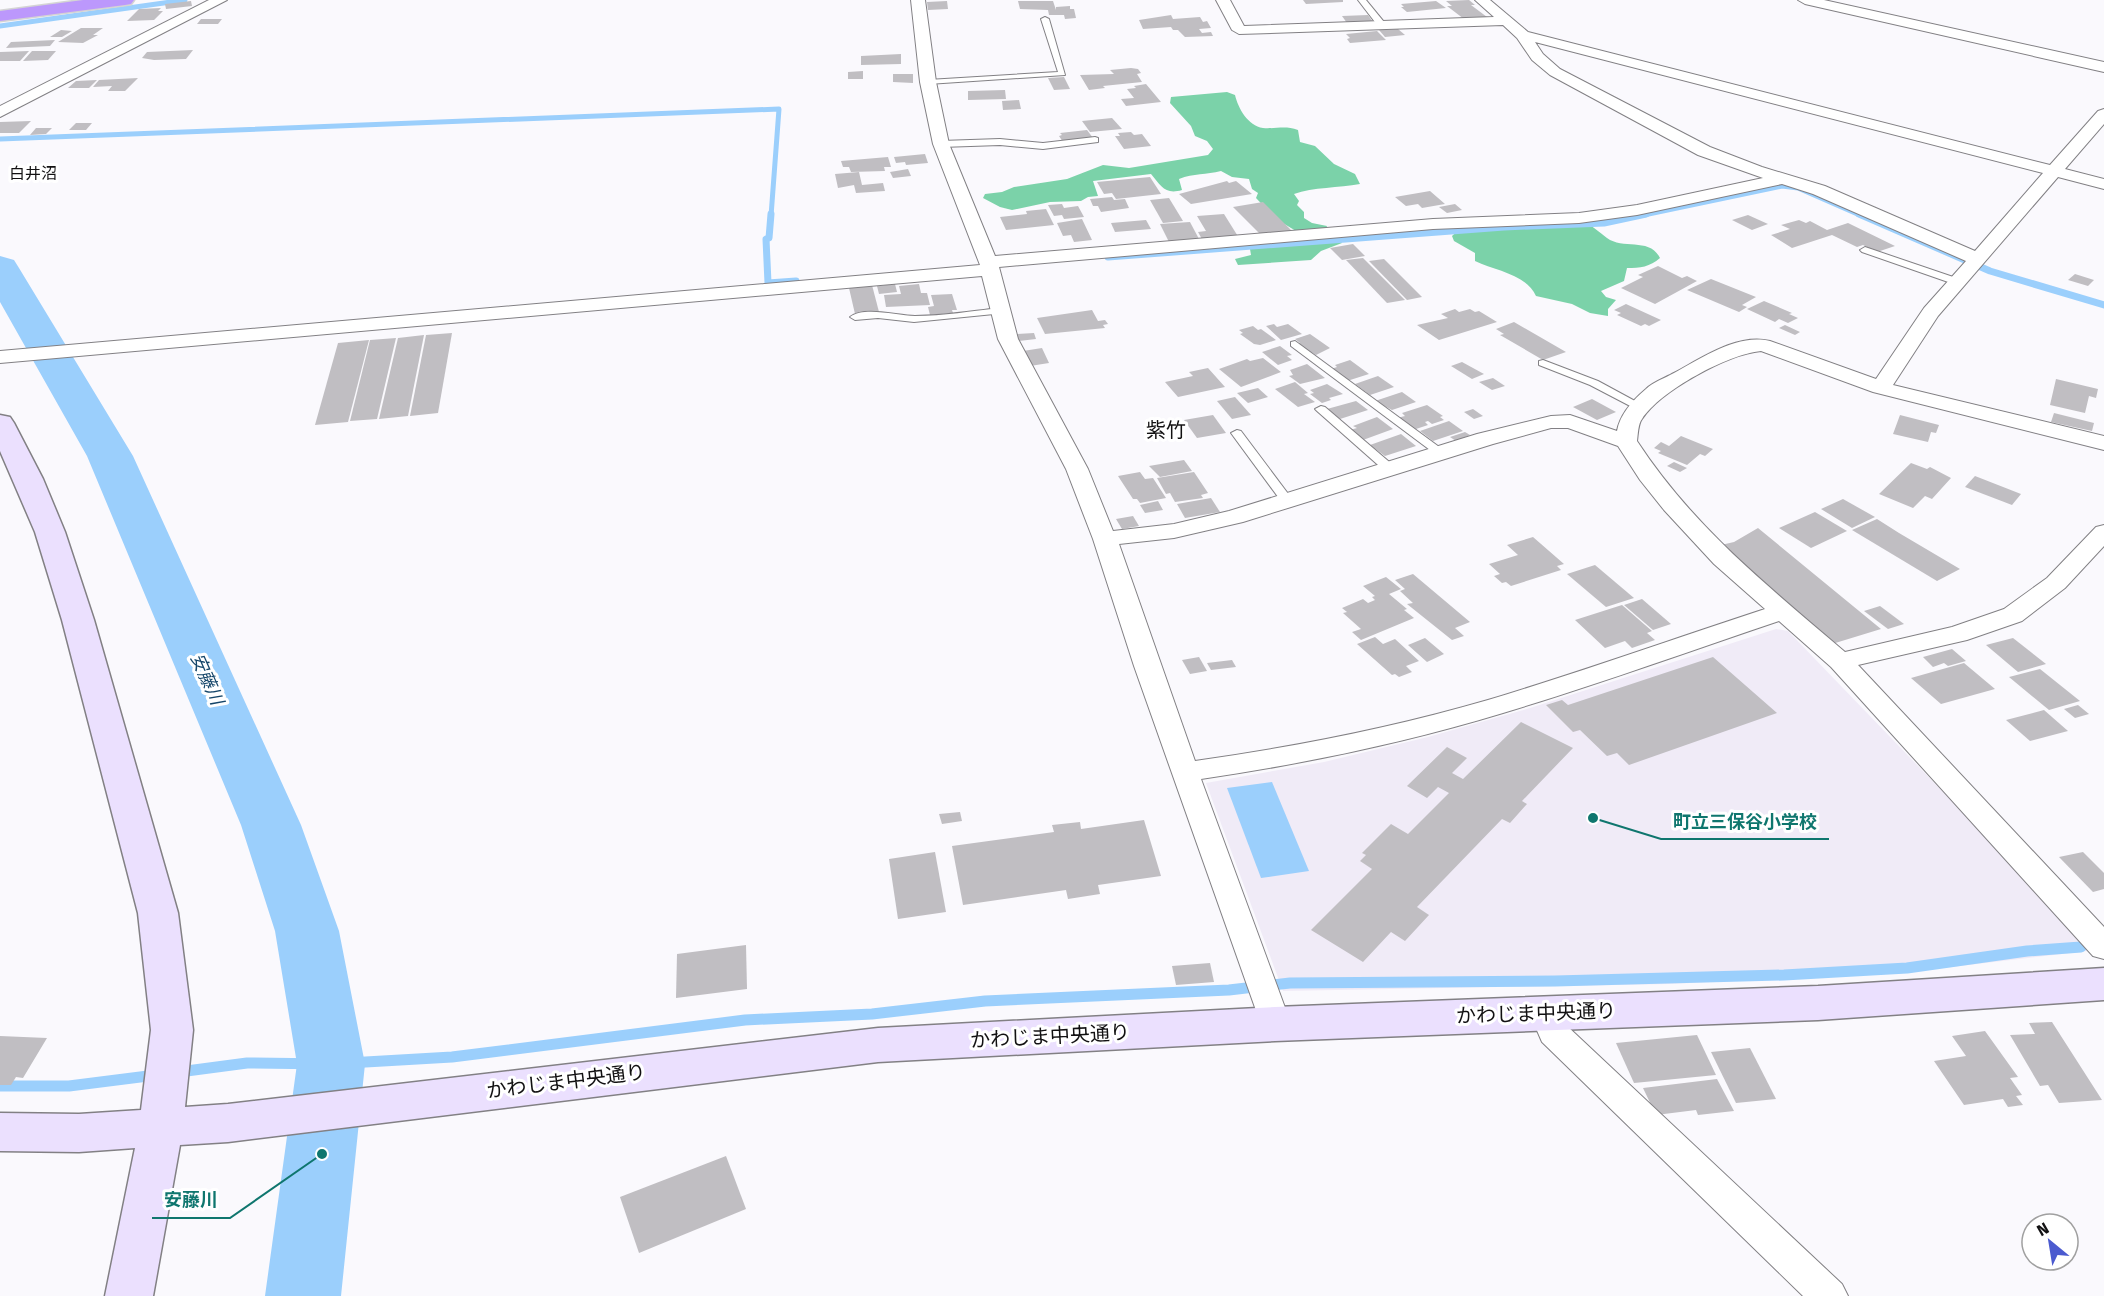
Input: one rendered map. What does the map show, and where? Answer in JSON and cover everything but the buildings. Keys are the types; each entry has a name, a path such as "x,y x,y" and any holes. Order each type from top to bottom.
{"highway":[{"path":"0,6 46,0"},
{"path":"0,16 125,0"}],"street":[{"path":"0,112 220,0"},
{"path":"918,0 928,82 941,144 988,266 1008,339 1077,469 1105,539 1275,1024"},
{"path":"1223,0 1239,30 1507,21"},
{"path":"1482,0 1523,35 1538,57 1555,72 1704,151 1819,190 1978,259"},
{"path":"1805,0 2104,67"},
{"path":"1523,35 2104,184"},
{"path":"1880,388 1931,312 2104,114"},
{"path":"0,357 1433,224 1579,218 1637,210 1784,180"},
{"path":"1626,441 1629,419 1654,392 1718,357 1743,347 1763,345 1880,388 2104,443"},
{"path":"1105,539 1174,531 1235,517 1485,439 1551,422 1570,421 1626,441 1648,475 1672,505 1722,559 1840,661 2104,947"},
{"path":"0,423 28,478 53,543 78,620 158,913 172,1030 161,1128 129,1296"},
{"path":"1840,661 1958,634 2013,615 2056,583 2104,532"},
{"path":"1185,772 1281,758 1372,739 1494,707 1782,612"},
{"name":"かわじま中央通り","path":"0,1132 79,1133 246,1121 878,1045 1275,1024 1818,1003 2104,984"},
{"path":"1545,1012 1553,1033 1829,1296"}],"lane":[{"path":"1362,0 1381,24"},
{"path":"928,82 1060,75 1062,73 1045,20"},
{"path":"941,144 1000,142 1043,146 1095,140"},
{"path":"1865,250 1958,282"},
{"path":"855,317 878,315 914,319 1000,311"},
{"path":"1295,344 1442,453"},
{"path":"1543,363 1594,383 1640,407"},
{"path":"1321,409 1390,469"},
{"path":"1237,433 1288,502"}],"shaded area":[{"path":"1776,629 1788,631 2002,853 2088,951 1901,973 1669,984 1283,991 1206,783 1324,762 1428,737 1530,708"}],"green space":[{"path":"1227,92 1235,95 1241,111 1253,124 1263,128 1285,127 1298,130 1300,142 1315,146 1334,164 1355,174 1360,184 1294,194 1299,201 1297,205 1304,212 1304,218 1312,223 1327,226 1326,229 1342,243 1321,251 1311,260 1238,265 1235,259 1251,255 1249,243 1306,237 1276,219 1256,198 1258,193 1252,189 1249,179 1232,177 1221,171 1179,179 1182,190 1176,191 1164,188 1151,174 1093,181 1098,196 1088,197 1081,201 1050,202 1012,210 1000,207 983,198 985,194 1002,192 1014,187 1067,179 1103,165 1129,168 1208,155 1213,149 1207,141 1195,136 1191,126 1170,103 1171,97"},
{"path":"1583,221 1613,241 1650,248 1660,258 1645,266 1627,268 1624,281 1601,291 1606,297 1616,300 1608,309 1608,316 1590,313 1572,304 1536,296 1518,278 1475,261 1475,253 1454,241 1452,236 1461,228 1493,225 1544,228 1552,223"}],"water":[{"path":"1272,782 1309,871 1261,878 1227,788"}],"waterway":[{"path":"0,26 185,0"},
{"path":"0,139 779,109 771,216"},
{"path":"1639,216 1782,186 1798,188 1862,216"},
{"path":"771,214 769,238 766,239 768,283 796,281"},
{"path":"1108,257 1504,227 1604,223 1646,214"},
{"path":"1859,214 1990,271 2104,305"},
{"name":"安藤川","path":"0,268 110,456 271,825 307,931 331,1064 303,1296"},
{"path":"179,1072 247,1063 331,1064 452,1057 745,1020 872,1014 985,1001 1229,990 1290,983 1555,981 1784,975 1907,968 2027,951 2081,947"},
{"path":"0,1086 69,1086 156,1075"}],"place":[{"name":"町立三保谷小学校","path":"1593,818"},
{"name":"安藤川","path":"322,1154"}],"district":[{"name":"白井沼","path":"33,173"},
{"name":"紫竹","path":"1166,430"}]}
